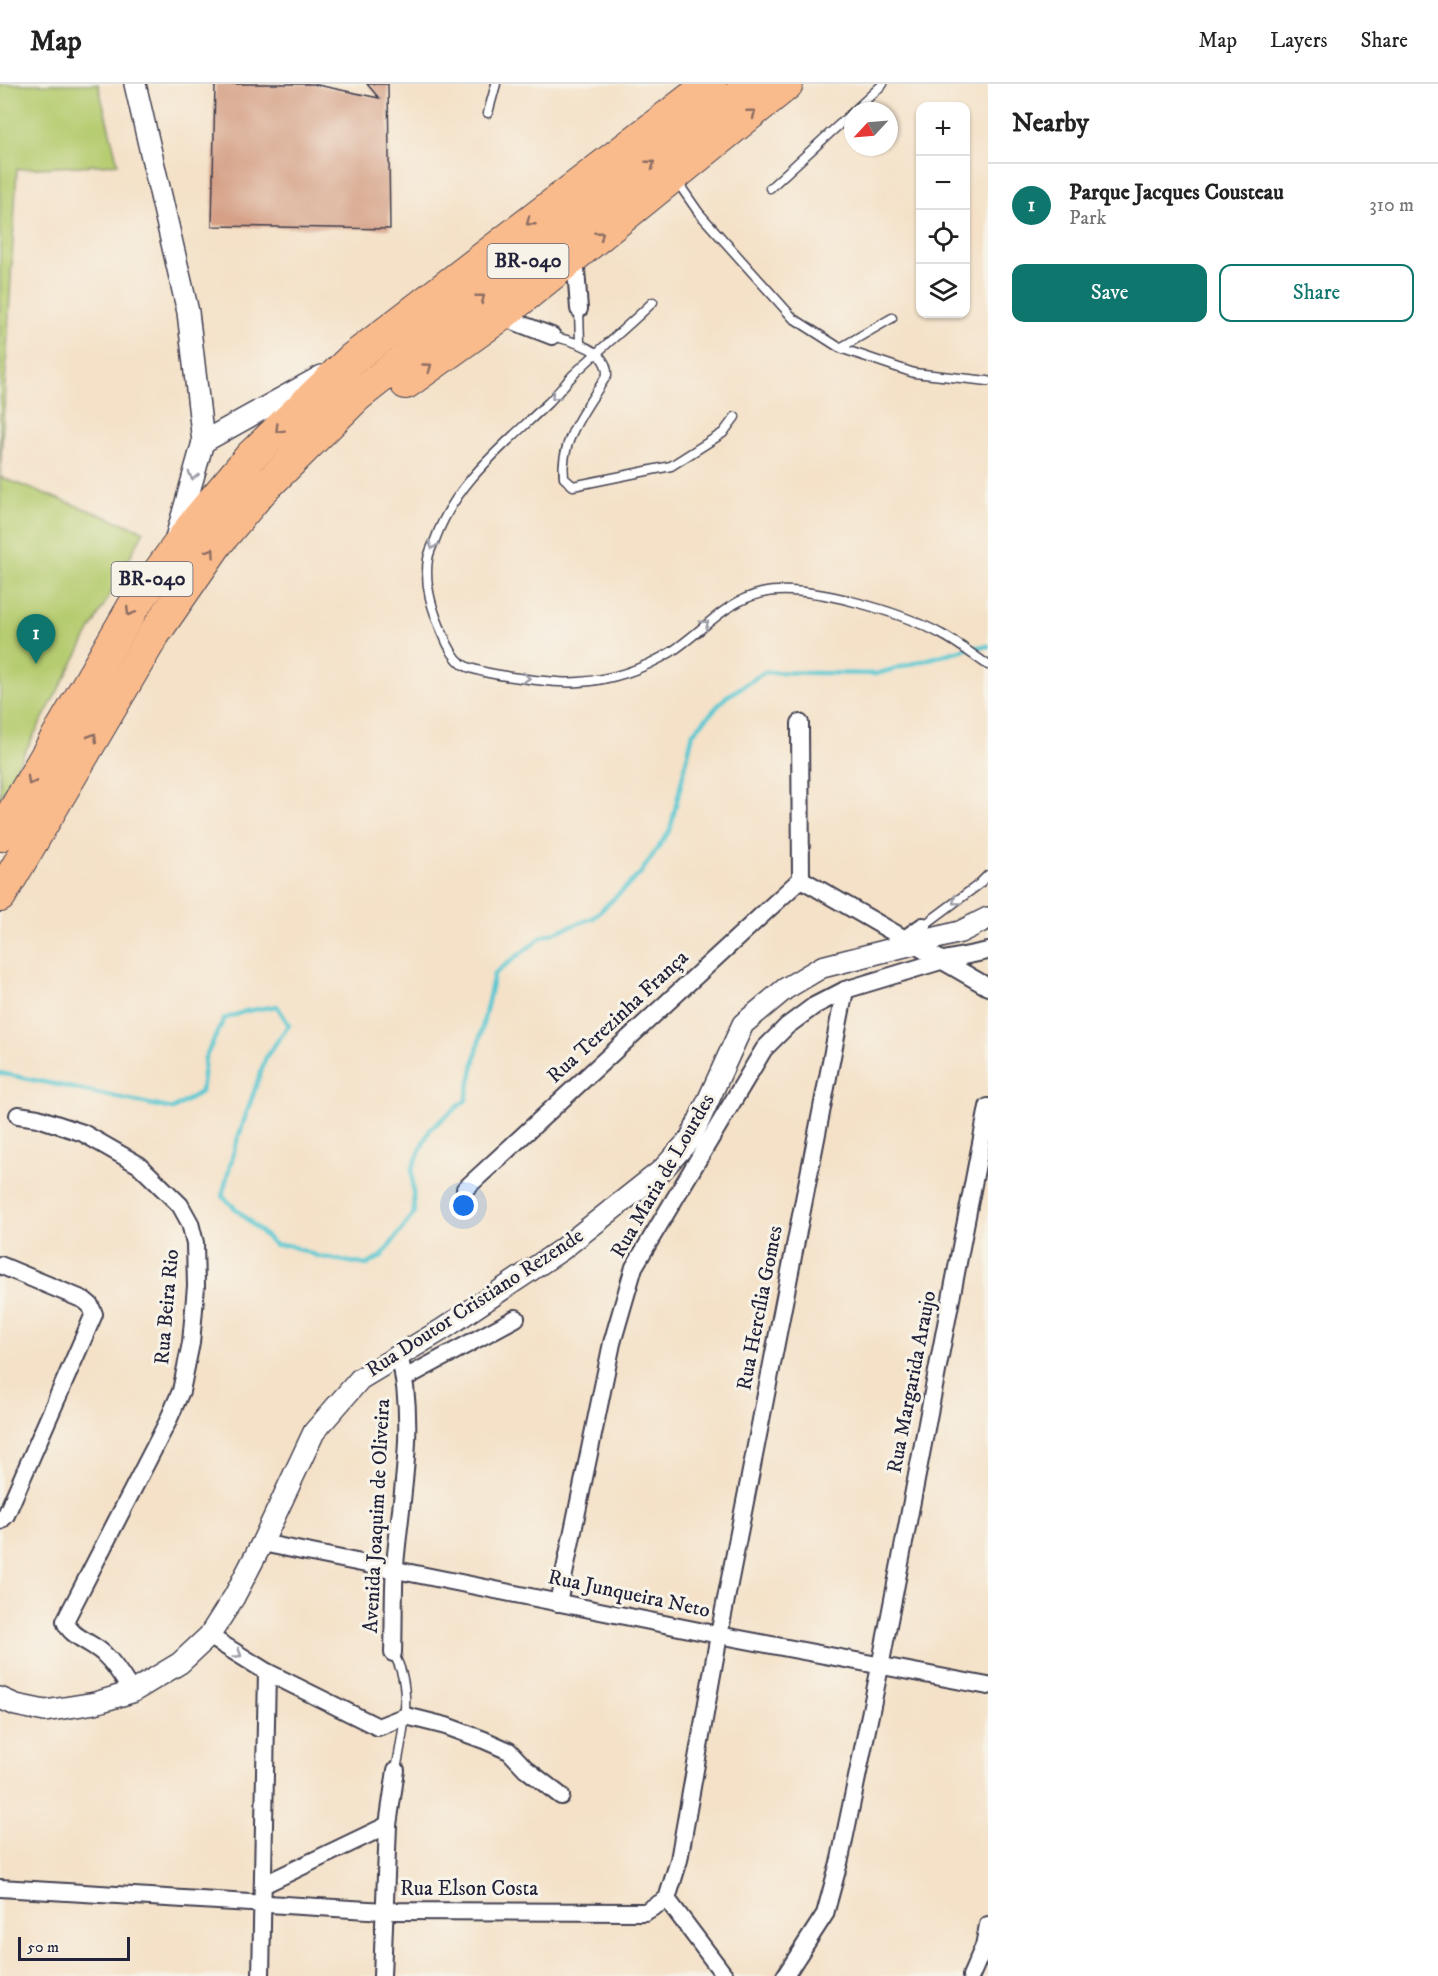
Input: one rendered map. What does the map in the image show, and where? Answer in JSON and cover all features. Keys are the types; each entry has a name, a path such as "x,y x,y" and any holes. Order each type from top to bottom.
{"highway":[{"name":"BR-040","path":"0,835 133,607 196,520 251,456 352,359 710,84"},
{"name":"BR-040","path":"0,896 154,634 225,534 261,491 357,396 753,84"},
{"path":"309,444 366,412 500,316 787,84"}],"street":[{"path":"135,84 188,312 203,442 173,551"},
{"path":"575,255 579,309"},
{"path":"500,316 552,336"},
{"path":"203,442 352,359"},
{"path":"800,723 801,879 914,936 944,960 988,987"},
{"name":"Rua Terezinha França","path":"465,1189 801,879"},
{"name":"Rua Doutor Cristiano Rezende","path":"0,1698 16,1705 45,1711 95,1703 132,1692 180,1663 209,1636 234,1597 314,1432 360,1379 442,1329 561,1250 662,1170 691,1138 743,1024 785,989 822,967 914,936 960,932 988,918"},
{"name":"Rua Maria de Lourdes","path":"558,1602 612,1343 634,1267 764,1049 787,1026 814,1006 845,990 944,960 988,951"},
{"name":"Rua Hercília Gomes","path":"719,1635 845,990"},
{"name":"Rua Margarida Araujo","path":"784,1976 825,1914 840,1859 880,1667 988,1107"},
{"name":"Rua Beira Rio","path":"18,1114 83,1133 140,1165 180,1206 190,1223 195,1243 191,1343 181,1391 167,1423 65,1621 71,1631 102,1651 114,1664 132,1692"},
{"path":"0,1265 84,1300 90,1305 94,1314 6,1515 0,1521"},
{"name":"Avenida Joaquim de Oliveira","path":"405,1378 516,1318"},
{"name":"Avenida Joaquim de Oliveira","path":"393,1653 395,1569 408,1411 405,1378 399,1355"},
{"name":"Rua Junqueira Neto","path":"262,1543 880,1667 988,1686"},
{"path":"719,1635 679,1860 667,1899 725,1976"},
{"path":"209,1636 267,1672 378,1727 406,1716 446,1726 509,1751 526,1769 561,1796"},
{"path":"261,1976 267,1672"},
{"name":"Avenida Joaquim de Oliveira","path":"382,1976 388,1825 396,1770"},
{"path":"264,1885 388,1825"},
{"name":"Rua Elson Costa","path":"0,1888 386,1911 645,1912 667,1899"},
{"path":"971,1976 984,1946 988,1925"}],"lane":[{"path":"488,113 496,84"},
{"path":"864,102 883,84"},
{"path":"770,188 844,120"},
{"path":"674,176 699,213 793,318 840,348 914,373 988,381"},
{"path":"653,302 497,449 463,487 441,523 428,558 427,586 434,615 447,644 461,663 471,669 512,677 576,683 612,678 639,668 672,651 734,605 762,593 801,592 898,614 942,634 988,665"},
{"path":"579,309 580,343"},
{"path":"840,348 892,318"},
{"path":"552,336 580,343 597,355 605,362 607,375 565,448 562,465 564,478 573,486 671,466 723,432 735,417"},
{"path":"914,936 988,875"},
{"name":"Avenida Joaquim de Oliveira","path":"393,1653 401,1666 406,1716 396,1770"}],"green space":[{"path":"0,84 98,84 118,164 17,169 0,476"},
{"path":"0,477 144,531 0,798"}],"building":[{"path":"215,84 313,84 379,98 367,84 388,84 390,229 212,226"}],"waterway":[{"path":"0,1073 173,1109 201,1092 205,1058 224,1019 246,1011 277,1006 289,1025 266,1057 235,1147 222,1196 275,1245 288,1245 317,1256 367,1265 382,1256 414,1213 412,1169 430,1129 466,1100 494,974 542,937 593,918 640,874 670,830 693,733 726,697 765,672 876,674 968,648 988,646"}],"place":[{"name":"Parque Jacques Cousteau","path":"36,664"}]}
